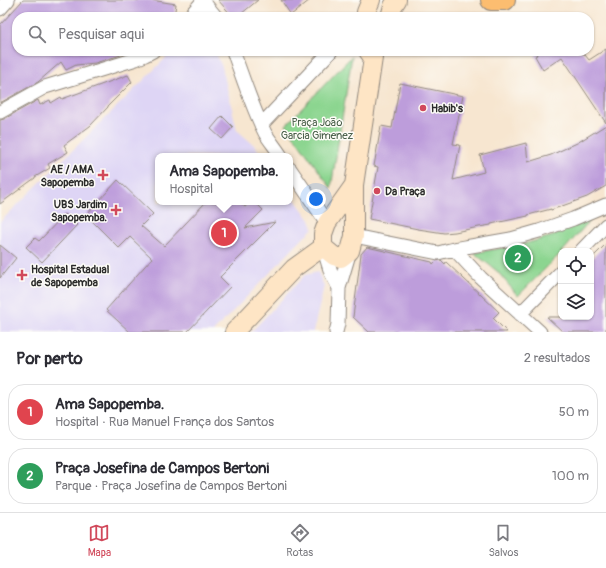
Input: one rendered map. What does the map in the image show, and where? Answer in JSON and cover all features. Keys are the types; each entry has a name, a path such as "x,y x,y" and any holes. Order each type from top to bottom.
{"main road":[{"path":"491,0 505,0"}],"street":[{"path":"0,9 8,0"},
{"path":"193,12 202,0 212,12"},
{"path":"391,12 396,0"},
{"path":"0,112 45,87 145,56"},
{"path":"234,56 261,125 279,153"},
{"path":"261,125 326,56"},
{"path":"340,329 339,288 352,244 354,185 374,56"},
{"path":"293,173 327,223"},
{"path":"339,288 331,273 323,247 324,234 327,223 354,185"},
{"path":"352,244 438,253 511,239 566,221 606,205"},
{"path":"584,248 606,225"},
{"path":"323,247 334,256 341,258 352,244"},
{"path":"234,332 294,268 323,247"},
{"path":"454,249 481,278 540,332"},
{"path":"520,314 558,275"}],"shaded area":[{"name":"AE / AMA Sapopemba","path":"168,56 217,56 222,67 237,130 255,146 260,153 155,153 155,205 293,205 293,197 310,220 313,228 213,332 0,332 0,222"},
{"path":"318,272 324,286 313,332 251,332 305,275"}],"green space":[{"name":"Praça João Garcia Gimenez","path":"352,56 331,188 286,125"},
{"path":"592,218 566,248 558,248 558,256 518,296 497,271 474,253 524,244 553,236"}],"building":[{"path":"23,0 151,0 176,4 175,12 12,12 12,56 118,56 95,63 76,65 66,70 61,62 38,82 0,103 0,25"},
{"path":"218,0 258,0 243,12 229,12"},
{"path":"281,0 310,0 295,12 289,12"},
{"path":"606,49 606,123 562,57 543,70 535,56 586,56 589,60"},
{"path":"128,75 132,82 90,126 64,145 68,152 48,164 50,168 35,177 0,204 0,120 38,100 40,105 50,100 51,103 61,97 62,99"},
{"path":"400,83 463,96 453,144 460,145 453,180 484,172 480,155 526,143 528,162 551,155 577,143 606,125 606,186 587,197 551,210 491,225 455,232 444,233 369,219 378,167 374,166 381,126 392,128"},
{"path":"222,116 233,127 222,139 211,129"},
{"path":"118,180 153,214 141,226 164,246 203,205 243,205 245,207 247,205 258,205 263,210 245,228 275,222 220,277 230,287 187,332 130,332 106,310 152,258 130,237 119,248 86,215"},
{"path":"65,214 77,225 42,262 26,247 35,238 39,241"},
{"path":"606,244 606,332 563,332 547,317 558,317 558,320 594,320 594,256"},
{"path":"0,245 16,258 0,278"},
{"path":"367,247 432,262 433,264 436,261 441,260 445,264 446,262 499,312 493,318 507,332 369,332 353,317 361,254"}],"place":[{"name":"Habib's","path":"423,108"},
{"name":"AE / AMA Sapopemba","path":"103,175"},
{"name":"Da Praça","path":"377,191"},
{"name":"UBS Jardim Sapopemba.","path":"116,210"},
{"name":"Ama Sapopemba.","path":"224,233"},
{"name":"Praça Josefina de Campos Bertoni","path":"518,258"},
{"name":"Hospital Estadual de Sapopemba","path":"22,275"}]}
